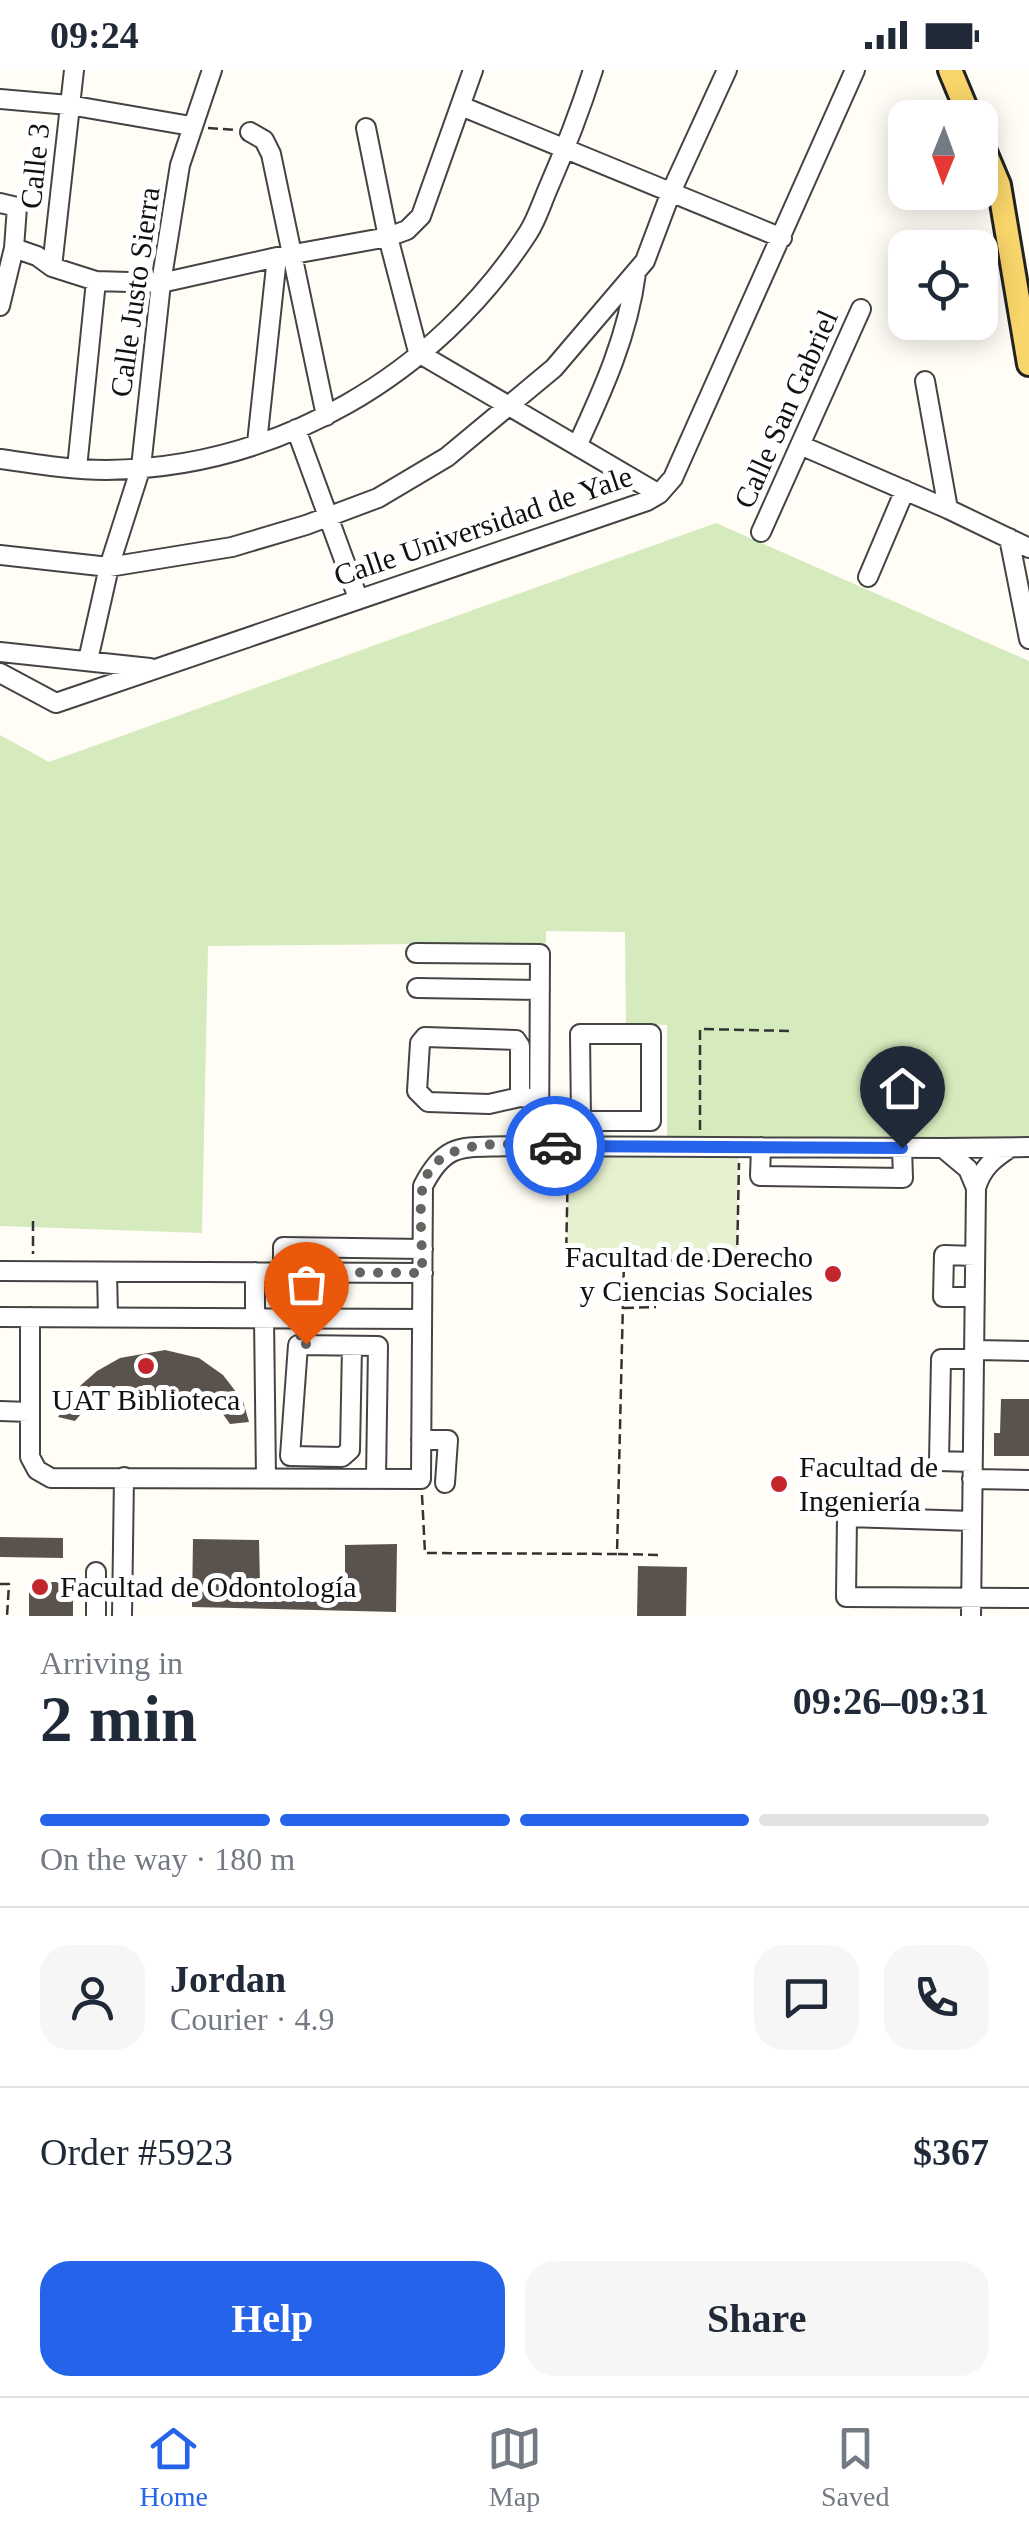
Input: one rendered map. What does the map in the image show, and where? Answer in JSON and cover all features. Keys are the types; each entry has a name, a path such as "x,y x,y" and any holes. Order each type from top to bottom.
{"main road":[{"path":"950,70 962,100"},
{"path":"998,180 1029,364"}],"street":[{"name":"Calle 3","path":"52,268 74,70"},
{"name":"Calle Justo Sierra","path":"88,660 109,568 140,467 161,284 180,166 212,70"},
{"path":"14,248 37,256 52,268 96,281 161,284 407,230 422,216 473,70"},
{"path":"0,459 77,468 140,467 221,454 296,430 370,393 422,355 490,286 531,230 566,148 593,70"},
{"path":"0,555 109,568 232,546 378,498 447,457 554,368 645,261 727,70"},
{"name":"Calle Universidad de Yale","path":"0,673 56,704 659,494 672,478 856,70"},
{"path":"0,99 69,105 191,126"},
{"path":"461,106 782,238"},
{"path":"366,128 388,237 422,355 659,494"},
{"path":"250,132 264,140 271,154 283,256 326,416"},
{"path":"0,203 18,207 14,248 0,306"},
{"path":"258,443 283,256"},
{"path":"577,446 620,347 636,272"},
{"path":"77,468 96,281"},
{"name":"Calle San Gabriel","path":"761,532 861,308"},
{"path":"925,381 948,508"},
{"path":"296,430 358,598"},
{"path":"800,445 948,508 1029,548"},
{"path":"868,577 905,490"},
{"path":"1009,538 1029,639"},
{"path":"0,652 155,669"},
{"path":"416,952 540,954 529,1098"},
{"path":"417,988 540,990"},
{"path":"580,1034 651,1034 651,1121 620,1121 581,1121 580,1034"},
{"path":"529,1098 488,1104 428,1102 417,1091 420,1044 424,1037 516,1040 520,1046 539,1146"},
{"path":"620,1121 621,1146"},
{"path":"760,1147 760,1176 902,1178 902,1148"},
{"path":"30,1317 30,1458 38,1470 51,1478 422,1478 422,1186 435,1161 458,1148 1020,1147"},
{"path":"971,1607 976,1188 980,1174 993,1159 1020,1147"},
{"path":"943,1148 968,1169 976,1188"},
{"path":"266,1478 268,1318 283,1272 283,1247 423,1249"},
{"path":"974,1297 943,1297 944,1255 975,1256"},
{"path":"0,1271 422,1273"},
{"path":"107,1272 108,1317"},
{"path":"254,1272 268,1318"},
{"path":"0,1316 422,1319"},
{"path":"305,1318 298,1345 290,1456 342,1457 350,1450 352,1346"},
{"path":"298,1345 378,1346 376,1478"},
{"path":"1029,1351 940,1359 939,1461 1029,1480"},
{"path":"0,1412 30,1412"},
{"path":"422,1440 448,1440 445,1483"},
{"path":"323,1457 323,1478"},
{"path":"122,1616 124,1477"},
{"path":"972,1521 846,1517 846,1596 971,1607 1029,1598"},
{"path":"96,1572 96,1616"}],"path":[{"path":"191,126 250,132"},
{"path":"700,1146 700,1029 793,1032"},
{"path":"568,1146 566,1260 777,1262"},
{"path":"737,1262 739,1146"},
{"path":"33,1221 33,1271"},
{"path":"616,1554 624,1260"},
{"path":"623,1308 656,1307"},
{"path":"422,1478 424,1553 663,1554"},
{"path":"0,1584 8,1584 8,1616"}],"green space":[{"path":"716,523 1029,661 1029,1140 667,1136 667,1025 626,1024 625,932 546,931 546,943 208,946 202,1233 0,1226 0,735 49,762"},
{"path":"569,1146 739,1147 737,1262 566,1260"}],"building":[{"path":"165,1350 199,1358 223,1375 243,1401 249,1422 230,1424 210,1396 198,1391 154,1399 119,1388 93,1400 75,1421 58,1417 81,1385 97,1371 120,1358"},
{"path":"1001,1399 1029,1399 1029,1456 994,1456 994,1433 1000,1433"},
{"path":"0,1537 63,1538 63,1558 0,1557"},
{"path":"193,1539 259,1540 260,1584 345,1586 345,1545 397,1544 396,1612 192,1607"},
{"path":"638,1566 687,1567 686,1616 637,1616"},
{"path":"29,1582 73,1582 73,1616 29,1616"}],"way so far":[{"path":"306,1344 298,1345 305,1318 284,1318 283,1272 422,1273 422,1186 435,1161 458,1148 555,1146"}],"place":[{"name":"Facultad de Derecho y Ciencias Sociales","path":"833,1274"},
{"name":"UAT Biblioteca","path":"146,1366"},
{"name":"Facultad de Ingeniería","path":"779,1484"},
{"name":"Facultad de Odontología","path":"40,1587"}],"route":[{"path":"555,1146 902,1148"}]}
